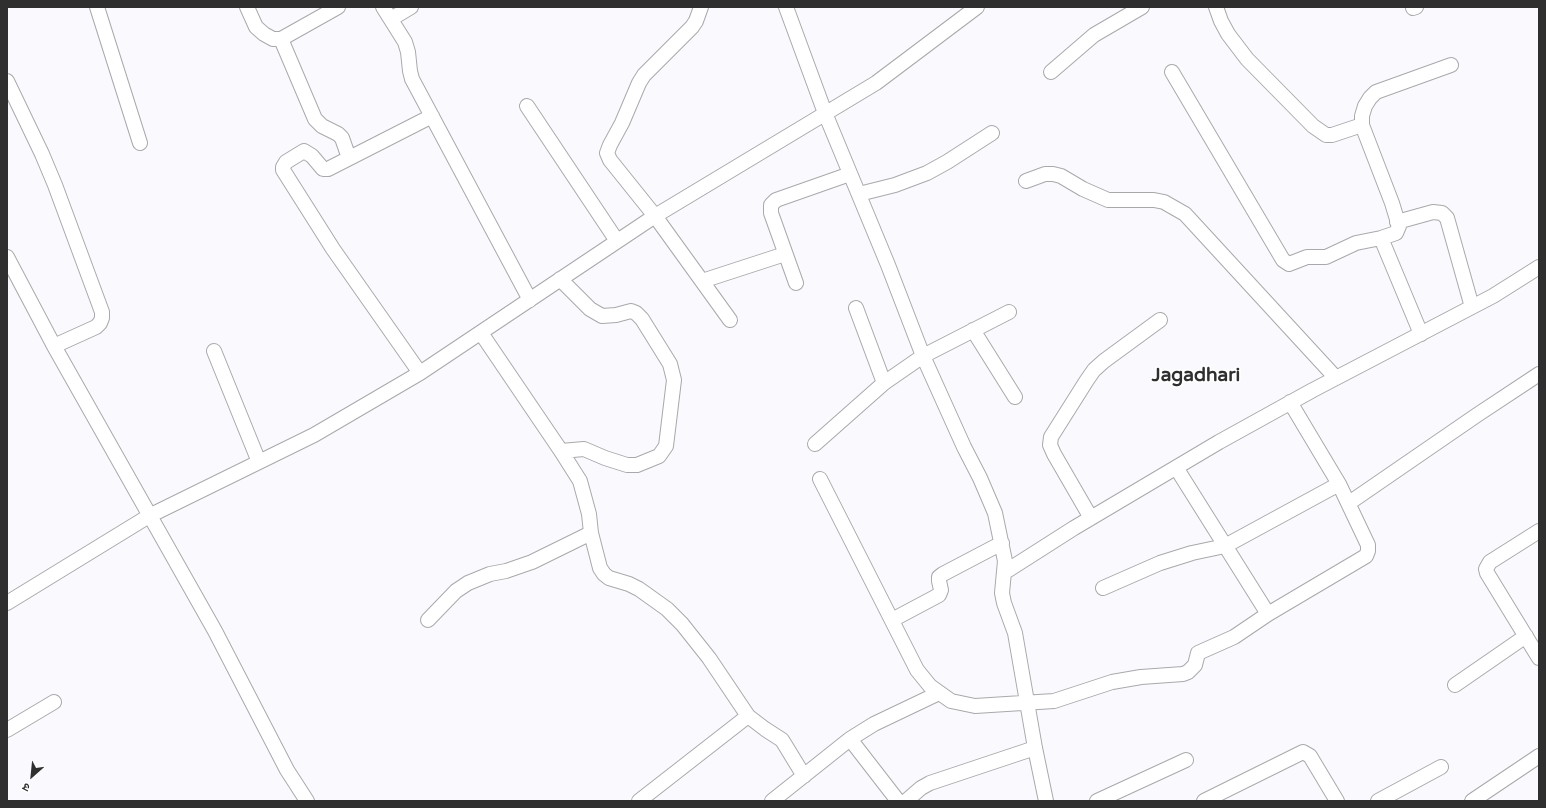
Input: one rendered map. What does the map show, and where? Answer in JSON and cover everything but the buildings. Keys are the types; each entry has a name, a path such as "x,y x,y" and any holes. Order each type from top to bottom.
{"street":[{"path":"97,7 140,143"},
{"path":"246,7 256,27 273,39 281,39 338,7"},
{"path":"383,7 405,42 412,79 530,300"},
{"path":"391,19 411,7"},
{"path":"701,7 696,22 692,27 651,66 641,79 622,123 610,145 608,153 610,160 655,216 730,320"},
{"path":"786,7 825,113 859,194 923,356 995,513 1005,557 1005,572 1002,593 1015,633 1046,801"},
{"path":"1051,72 1094,35 1142,7"},
{"path":"1216,7 1228,34 1247,59 1316,130 1326,135 1332,135 1362,125"},
{"path":"7,603 149,516 314,435 420,373 655,216 876,83 968,10"},
{"path":"281,39 315,119 322,126 338,134 342,138 349,158"},
{"path":"1172,72 1283,260 1286,263 1293,264 1307,257 1326,257 1356,243 1382,238 1396,233 1399,226 1392,203 1362,125 1362,116 1365,106 1376,92 1451,65"},
{"path":"7,81 55,185 102,312 100,324 54,346"},
{"path":"527,106 617,241"},
{"path":"420,373 333,249 283,170 283,167 286,162 304,151 312,156 323,169 328,169 432,116"},
{"path":"859,194 895,185 927,173 992,133"},
{"path":"796,283 771,213 771,205 776,200 850,174"},
{"path":"1026,181 1045,174 1053,174 1061,176 1089,192 1108,200 1154,200 1164,202 1185,214 1336,378"},
{"path":"1397,222 1433,212 1442,213 1446,218 1472,307"},
{"path":"1382,238 1421,334"},
{"path":"702,281 786,254"},
{"path":"7,257 54,346 215,631 287,770 307,801"},
{"path":"1005,572 1092,518 1177,469 1219,442 1290,402 1511,286 1539,267"},
{"path":"560,279 590,309 602,316 616,315 631,311 636,313 642,319 670,364 674,380 666,446 659,456 637,465 627,465 584,449 561,451"},
{"path":"856,308 884,383"},
{"path":"814,444 884,383 923,356 1009,312"},
{"path":"1092,518 1054,454 1050,445 1051,437 1094,370 1160,320"},
{"path":"973,330 1015,396"},
{"path":"481,333 580,481 589,514 591,533 600,568 604,574 609,578 629,584 639,589 667,609 682,624 709,658 748,716 782,740 804,776"},
{"path":"214,351 259,462"},
{"path":"1349,503 1539,374"},
{"path":"820,479 917,670 930,686 951,701 974,706 1054,701 1112,682 1141,677 1183,674 1188,672 1194,665 1198,653 1234,637 1268,614 1366,556 1368,545 1349,503 1290,402"},
{"path":"1177,469 1268,614"},
{"path":"1103,588 1160,563 1192,553 1225,546 1339,484"},
{"path":"1539,531 1490,562 1486,569 1486,573 1539,658"},
{"path":"428,620 456,591 468,583 490,574 506,571 532,562 591,533"},
{"path":"892,620 939,595 941,590 939,581 943,574 1002,543"},
{"path":"1455,685 1526,636"},
{"path":"772,801 850,739 880,721 939,693"},
{"path":"7,730 54,702"},
{"path":"639,801 748,716"},
{"path":"850,739 898,801"},
{"path":"906,801 921,788 930,783 1035,748"},
{"path":"1204,801 1303,752 1310,756 1337,801"},
{"path":"1472,801 1539,756"},
{"path":"1097,801 1186,760"},
{"path":"1378,801 1441,767"}],"district":[{"name":"Jagadhari","path":"1196,376"}]}
